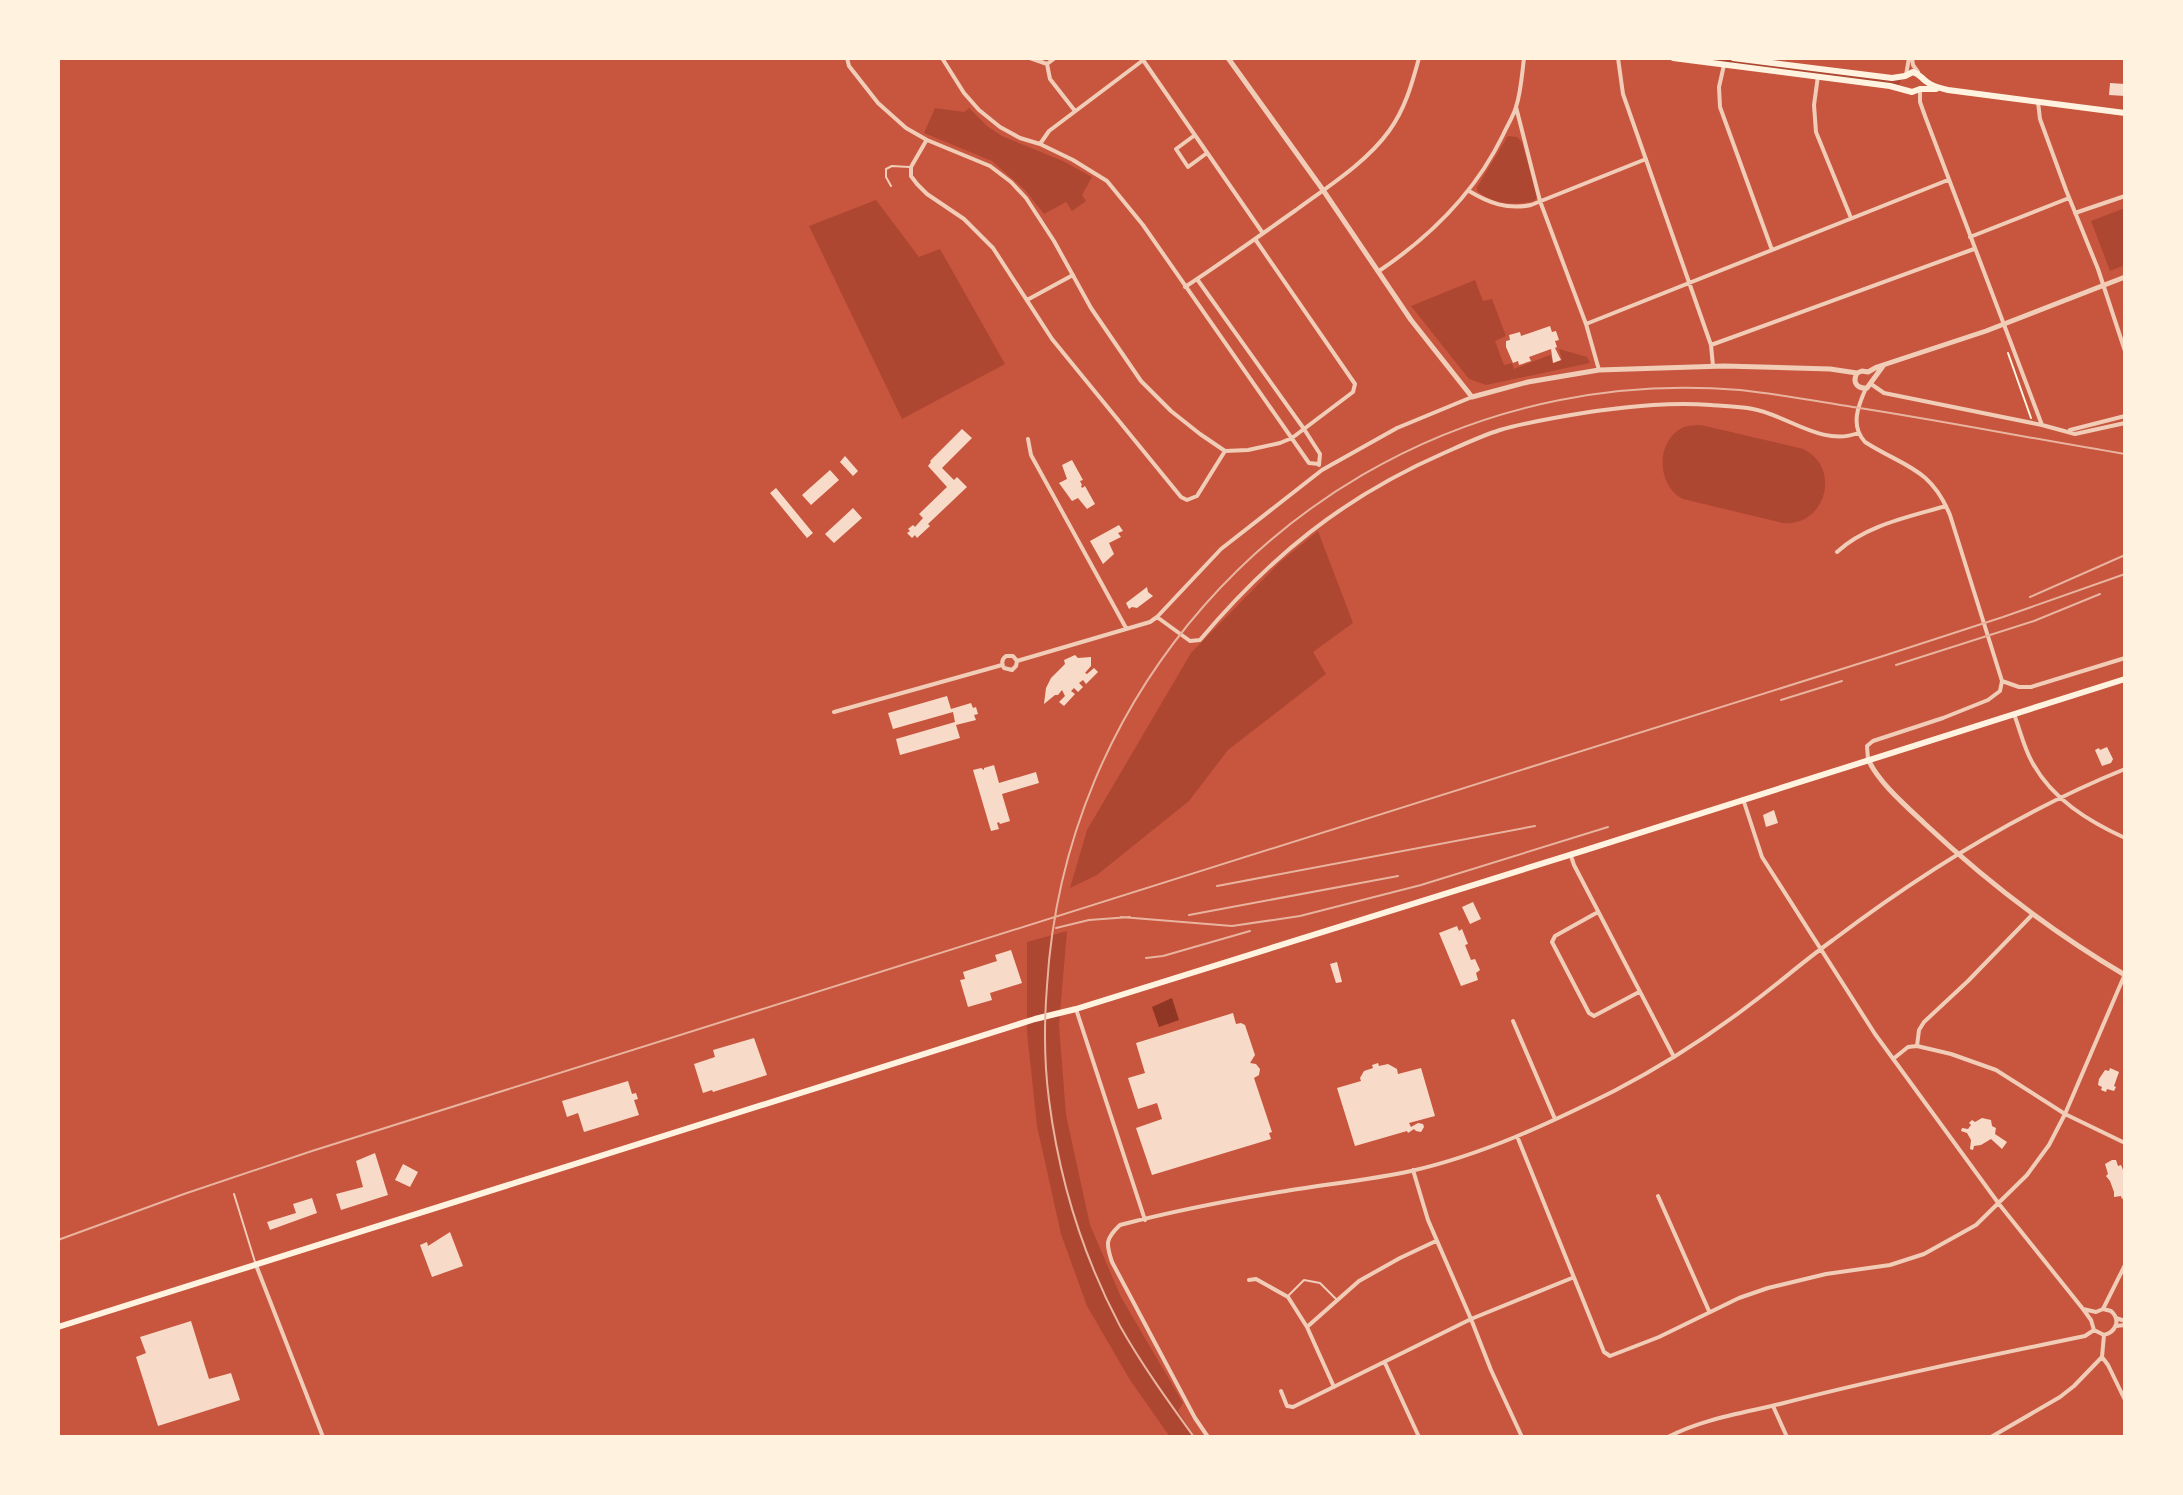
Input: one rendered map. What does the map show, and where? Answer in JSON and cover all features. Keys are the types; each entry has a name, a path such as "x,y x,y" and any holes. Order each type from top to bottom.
{"main road":[{"path":"1673,58 1890,86 1915,92 1920,89 1948,90 2125,113"},
{"path":"1733,58 1787,61 1892,78 1913,72 1934,86 1948,90"},
{"path":"1905,76 1904,85 1910,91"},
{"path":"1920,89 1921,77"},
{"path":"58,1327 1035,1019 1430,900 2125,679"}],"street":[{"path":"847,58 849,66 878,103 906,128 990,166 1011,182 1037,213 1105,330 1141,381 1171,411 1225,451 1248,450 1292,438 1353,392 1355,384 1255,239"},
{"path":"943,58 964,93 1000,127 1073,160 1107,181 1127,203 1309,463 1319,464"},
{"path":"1030,58 1047,64"},
{"path":"1047,64 1055,58"},
{"path":"1228,58 1411,320 1472,397"},
{"path":"1185,287 1323,190 1367,154 1387,133 1406,100 1419,58"},
{"path":"1379,271 1441,223 1492,159 1516,107 1524,58"},
{"path":"1618,58 1623,94 1711,345 1713,366"},
{"path":"1621,71 1624,58"},
{"path":"1905,76 1910,58"},
{"path":"1910,58 1921,77"},
{"path":"1040,144 1049,131 1144,59 1263,233"},
{"path":"1047,64 1050,79 1075,112"},
{"path":"1724,65 1719,87 1720,107 1772,250"},
{"path":"1818,76 1814,105 1816,132 1851,218"},
{"path":"1920,89 1920,102 1948,180 2042,425"},
{"path":"1910,91 1925,116"},
{"path":"2038,102 2040,119 2125,351"},
{"path":"1516,107 1540,201 1586,324 1599,370"},
{"path":"1195,135 1176,149 1188,167 1207,153"},
{"path":"927,140 911,167 911,176 927,194 964,219 993,248 1052,339 1181,497 1187,500 1197,496 1225,451"},
{"path":"1469,191 1501,206 1520,207 1646,159"},
{"path":"1586,324 1948,180"},
{"path":"2075,213 2125,196"},
{"path":"1969,237 2069,198"},
{"path":"1711,345 1974,249"},
{"path":"1027,300 1073,275"},
{"path":"1856,376 1862,371 1868,372 2005,324 2125,277"},
{"path":"1197,279 1304,429 1320,454 1322,470"},
{"path":"1517,1136 1604,1352 1610,1356 1659,1337 1739,1298 1797,1280 1890,1265 1924,1254 1976,1225 1999,1204 2027,1175 2049,1145 2065,1114 2125,974 2032,915 1957,854 1907,807 1872,769 1868,759 1867,746 1873,741 1988,700 2000,691 2002,681 1946,506 1935,486 1924,476 1865,442 1858,433 1856,422 1860,402 1884,365"},
{"path":"1017,661 1150,622 1221,549 1322,470 1397,428 1472,397 1528,382 1599,370 1713,366 1830,369 1856,376"},
{"path":"1868,372 1870,383 1884,393 2075,434 2125,423"},
{"path":"1856,376 1860,402"},
{"path":"1858,386 1870,383"},
{"path":"1157,617 1190,641 1200,640 1267,566 1353,500 1416,465 1499,430 1568,415 1692,404 1755,409 1819,433 1843,437 1858,433"},
{"path":"2068,431 2125,416"},
{"path":"1028,439 1031,455 1126,628"},
{"path":"1837,552 1850,540 1871,529 1946,506"},
{"path":"1002,665 1006,656 1013,656 1017,661"},
{"path":"2002,681 2019,687 2031,687 2125,658"},
{"path":"1002,665 1012,670 1017,661"},
{"path":"834,712 1002,665"},
{"path":"2014,714 2032,762 2060,797 2072,808 2125,838"},
{"path":"1208,1437 1112,1262 1107,1246 1109,1234 1120,1225 1225,1202 1413,1170 1517,1136 1555,1119 1616,1090 1674,1057 1750,1005 1888,899 1957,854 2074,789 2125,769"},
{"path":"1743,799 1762,857 1893,1059 1999,1204 2083,1309 2094,1330 2104,1335"},
{"path":"1570,853 1674,1057"},
{"path":"1598,912 1555,936 1552,942 1589,1013 1594,1016 1640,992"},
{"path":"1917,1046 1919,1030 1924,1022 2032,915"},
{"path":"1076,1009 1145,1220"},
{"path":"1513,1021 1555,1119"},
{"path":"1893,1059 1908,1047 1917,1046 1996,1070 2065,1114 2125,1143"},
{"path":"1413,1170 1436,1241 1522,1437"},
{"path":"1658,1196 1709,1311"},
{"path":"1307,1327 1359,1281 1436,1241"},
{"path":"256,1265 323,1437"},
{"path":"2091,1320 2110,1298 2125,1265"},
{"path":"1281,1391 1287,1406 1293,1407 1471,1319 1573,1278"},
{"path":"1249,1280 1256,1279 1288,1297 1307,1327 1334,1387"},
{"path":"2110,1298 2111,1311 2125,1323"},
{"path":"2083,1309 2096,1312"},
{"path":"2103,1309 2111,1311"},
{"path":"2104,1335 2113,1331 2116,1318"},
{"path":"2116,1326 2125,1323"},
{"path":"1668,1437 1701,1424 1956,1363 2085,1336 2094,1330"},
{"path":"1991,1437 2074,1386 2102,1357 2104,1335"},
{"path":"2102,1357 2125,1400"},
{"path":"1385,1363 1419,1437"},
{"path":"1773,1406 1787,1437"}],"lane":[{"path":"891,186 886,169 892,166 911,167"},
{"path":"234,1194 256,1265"},
{"path":"1288,1297 1304,1280 1320,1283 1336,1300"}],"shaded area":[{"path":"1692,58 1720,58 1901,79 1899,85"},
{"path":"935,108 964,112 969,108 1002,136 1063,161 1092,177 1082,195 1086,201 1072,211 1066,202 1044,214 1024,189 992,161 924,133"},
{"path":"1508,136 1517,137 1522,142 1537,197 1534,201 1504,203 1477,191"},
{"path":"876,200 919,257 940,249 1005,364 902,419 809,226"},
{"path":"2125,208 2125,265 2110,271 2091,221"},
{"path":"1475,280 1483,301 1492,299 1506,336 1495,341 1504,365 1512,363 1514,369 1550,355 1554,363 1562,360 1559,349 1587,357 1590,363 1486,385 1469,379 1411,306"},
{"path":"1701,425 1803,449 1815,458 1822,469 1824,494 1819,506 1810,516 1798,522 1783,523 1683,499 1674,493 1664,475 1667,443 1684,427"},
{"path":"1318,531 1353,623 1313,652 1326,674 1228,750 1189,801 1097,875 1070,888 1087,830 1191,653 1279,563"},
{"path":"1067,931 1059,1025 1066,1115 1090,1225 1121,1297 1183,1403 1178,1411 1195,1437 1170,1437 1130,1380 1087,1306 1061,1234 1037,1126 1027,1032 1027,942"},
{"path":"1172,998 1179,1020 1159,1027 1152,1007"}],"building":[{"path":"2110,83 2125,84 2125,96 2109,95"},
{"path":"1550,326 1559,340 1555,341 1555,348 1561,360 1553,363 1551,349 1529,357 1531,361 1519,365 1518,361 1513,363 1506,347 1509,335 1520,332 1521,336"},
{"path":"962,429 972,438 942,468 967,487 928,524 930,526 917,538 915,535 912,538 907,533 910,531 908,529 913,525 915,527 923,518 919,514 947,487 928,466 930,461"},
{"path":"845,456 858,471 853,476 840,462"},
{"path":"1072,460 1083,480 1080,481 1082,488 1085,486 1095,504 1087,509 1078,498 1072,501 1059,483 1067,479 1062,465"},
{"path":"830,470 839,480 811,505 802,495"},
{"path":"776,488 813,533 807,538 770,493"},
{"path":"853,508 862,518 834,543 825,534"},
{"path":"1119,525 1123,531 1118,533 1121,537 1109,543 1114,554 1103,564 1090,541"},
{"path":"1147,587 1153,596 1137,608 1129,609 1126,603"},
{"path":"1075,655 1078,658 1091,657 1091,666 1085,673 1094,668 1098,672 1086,684 1083,680 1079,683 1083,687 1078,692 1074,688 1071,691 1075,694 1064,706 1059,702 1065,696 1062,690 1044,704 1051,678 1065,664 1064,660"},
{"path":"947,696 951,709 971,703 973,708 976,707 976,720 956,725 960,738 900,755 896,739 955,722 953,712 893,729 888,713"},
{"path":"2107,747 2113,759 2102,766 2095,750"},
{"path":"994,765 999,783 1036,772 1039,783 1002,794 1010,821 997,823 999,829 991,831 973,770 984,770"},
{"path":"1774,810 1778,823 1766,827 1763,815"},
{"path":"1473,902 1481,919 1470,924 1462,907"},
{"path":"1457,926 1459,931 1462,929 1471,960 1475,959 1480,970 1476,973 1478,980 1461,986 1439,933"},
{"path":"1011,950 1022,983 990,993 992,1000 968,1007 960,980 965,979 963,972 997,961 995,955"},
{"path":"1337,962 1342,982 1336,983 1330,964"},
{"path":"1233,1013 1236,1024 1245,1025 1255,1055 1250,1063 1260,1069 1259,1075 1254,1078 1272,1132 1269,1133 1271,1139 1152,1175 1136,1128 1162,1119 1157,1103 1138,1109 1128,1078 1145,1073 1136,1043"},
{"path":"754,1038 767,1075 703,1093 694,1064 715,1057 713,1050"},
{"path":"1378,1063 1379,1066 1388,1064 1397,1069 1398,1074 1421,1068 1435,1116 1409,1123 1411,1127 1423,1124 1421,1132 1414,1129 1355,1146 1337,1088 1361,1081 1364,1071"},
{"path":"2110,1068 2119,1072 2114,1091 2107,1089 2106,1092 2098,1085 2099,1079"},
{"path":"628,1081 632,1094 636,1093 638,1099 634,1100 639,1115 584,1132 578,1113 567,1117 562,1101"},
{"path":"1982,1118 1991,1120 1996,1128 1995,1134 2007,1142 2002,1149 1991,1139 1970,1149 1971,1140 1967,1133 1961,1131 1962,1128 1968,1129 1972,1120 1975,1122"},
{"path":"375,1153 388,1195 341,1210 336,1194 363,1187 356,1161"},
{"path":"2112,1160 2121,1165 2125,1175 2125,1197 2122,1199 2121,1196 2114,1197 2106,1176 2105,1164"},
{"path":"403,1164 418,1172 410,1187 395,1180"},
{"path":"312,1198 317,1213 270,1230 267,1222 296,1213 293,1204"},
{"path":"450,1232 463,1266 432,1277 420,1245 427,1242 428,1246"},
{"path":"191,1321 209,1379 231,1373 240,1400 158,1426 136,1357 146,1353 140,1337"}],"railway":[{"path":"1194,1437 1120,1326 1084,1244 1066,1187 1053,1129 1046,1072 1045,1029 1047,986 1062,880 1095,781 1142,689 1204,606 1278,534 1363,475 1457,429 1582,396 1650,389 1740,390 1887,412 2125,454"},
{"path":"2030,597 2125,555"},
{"path":"58,1240 312,1151 1880,657 2125,574"},
{"path":"1896,665 2034,621 2100,594"},
{"path":"1781,700 1842,681"},
{"path":"1217,886 1535,826"},
{"path":"1121,917 1232,926 1300,916 1421,885 1608,827"},
{"path":"1189,915 1398,876"},
{"path":"1056,928 1089,920 1130,917"},
{"path":"1146,958 1250,931"}]}
